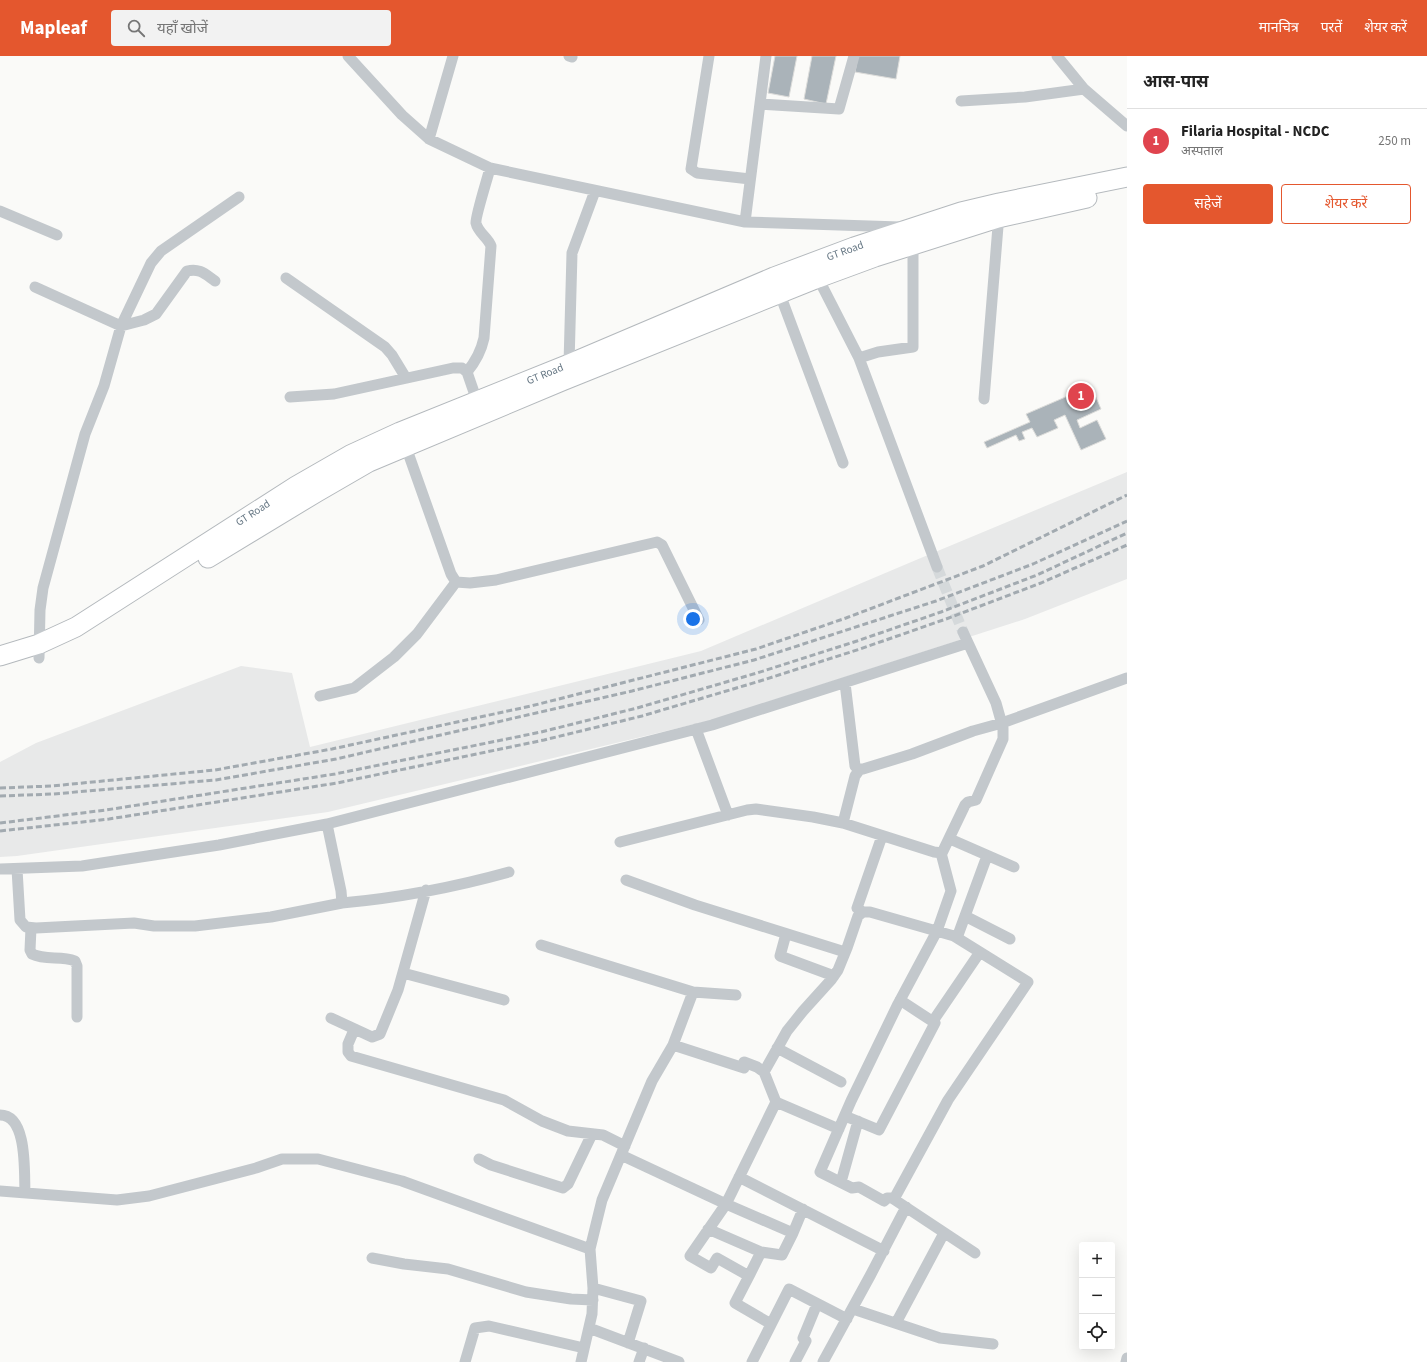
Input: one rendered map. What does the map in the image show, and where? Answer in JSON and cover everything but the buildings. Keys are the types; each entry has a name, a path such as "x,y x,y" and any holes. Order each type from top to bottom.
{"highway":[{"name":"GT Road","path":"999,210 1127,177"},
{"name":"GT Road","path":"0,668 39,651 76,627 195,558 296,486 350,455 366,456 406,447 655,336 815,270 912,236 961,212 999,210 1127,189"},
{"name":"GT Road","path":"366,456 400,432 477,400 569,364 655,336"},
{"name":"GT Road","path":"0,656 39,651"}],"street":[{"path":"348,56 402,115 429,139 490,168 745,222 912,236 913,347 878,352 859,358"},
{"path":"429,139 453,56"},
{"path":"709,56 691,169 693,172 697,173 750,179"},
{"path":"745,222 766,56"},
{"path":"760,104 839,109 854,56"},
{"path":"1057,56 1084,89 1127,126"},
{"path":"961,102 1026,97 1084,89"},
{"path":"467,372 480,354 484,338 491,246 489,240 481,233 476,222 490,168"},
{"path":"569,364 572,253 595,191"},
{"path":"39,651 40,610 43,588 85,434 104,386 121,326 151,263 161,251 239,197"},
{"path":"984,399 999,210"},
{"path":"0,211 57,235"},
{"path":"35,287 121,326 144,320 156,314 187,271 194,269 199,270 216,281"},
{"path":"815,270 859,358 937,567"},
{"path":"286,278 385,347 392,355 406,378"},
{"path":"777,285 843,463"},
{"path":"290,397 334,394 453,368 462,368 467,372 477,400"},
{"path":"406,447 451,574 456,582 470,584 496,580 657,542 662,544 699,620"},
{"path":"320,696 354,688 394,657 418,634 456,582"},
{"path":"940,854 945,850 965,805 968,802 976,800 1003,739 1002,723 996,703 963,632"},
{"path":"0,869 82,866 219,845 327,824 696,729 968,643"},
{"path":"845,683 855,766 860,769 867,769 1127,678"},
{"path":"696,729 728,815"},
{"path":"843,823 855,776 860,769"},
{"path":"620,842 756,809 843,823 940,854"},
{"path":"327,824 341,891 342,903"},
{"path":"882,836 856,908 863,912 870,912 954,936 1028,982 948,1100 894,1199"},
{"path":"950,839 1014,867"},
{"path":"940,854 951,891 937,931 900,1000 820,1172 852,1188 859,1187 884,1201 889,1198 894,1199 975,1253"},
{"path":"954,936 958,935 987,856"},
{"path":"17,869 20,920 26,927 31,928 134,923 154,926 195,926 271,917 342,903 364,901 469,883 509,872"},
{"path":"626,880 695,905 846,952"},
{"path":"330,1018 372,1037 380,1034 398,990 426,890"},
{"path":"764,1072 777,1048 796,1019 834,976 846,952 858,916 863,912"},
{"path":"965,916 1010,939"},
{"path":"31,928 30,950 32,954 41,957 68,958 75,961 77,966 77,1017"},
{"path":"786,934 780,956 834,976"},
{"path":"541,945 693,992 736,994"},
{"path":"845,1116 879,1130 935,1023 933,1021 980,952"},
{"path":"403,973 504,1000"},
{"path":"581,1362 592,1314 593,1288 590,1249 602,1200 652,1081 673,1046 693,992"},
{"path":"900,1000 933,1021"},
{"path":"354,1030 348,1044 348,1052 351,1056 504,1100 542,1121 568,1131 604,1135 623,1150 726,1204 793,1233"},
{"path":"673,1046 744,1068 744,1062 757,1067 764,1072 776,1102 839,1129"},
{"path":"777,1048 842,1082"},
{"path":"749,1276 717,1258 711,1268 690,1256 726,1204 776,1102"},
{"path":"0,1115 11,1118 16,1124 22,1137 25,1193"},
{"path":"841,1182 858,1121"},
{"path":"479,1159 491,1165 563,1188 568,1184 592,1134"},
{"path":"0,1191 117,1200 149,1196 256,1168 282,1159 318,1159 402,1181 590,1249"},
{"path":"739,1177 884,1251"},
{"path":"823,1362 884,1251 906,1207"},
{"path":"708,1230 761,1252 782,1255 803,1209"},
{"path":"896,1324 944,1233"},
{"path":"761,1252 735,1303 772,1324"},
{"path":"372,1258 404,1264 448,1269 526,1292 571,1299 592,1300"},
{"path":"593,1288 641,1301 628,1343"},
{"path":"752,1362 789,1289 847,1319"},
{"path":"795,1362 806,1341 802,1338 817,1304"},
{"path":"853,1308 940,1338 994,1344"},
{"path":"465,1362 475,1328 489,1326 584,1348"},
{"path":"589,1328 679,1362"},
{"path":"639,1362 644,1348"},
{"path":"1126,1362 1127,1358"}],"shaded area":[{"path":"1127,472 1127,579 1025,619 712,720 328,812 17,856 0,857 0,762 36,743 241,666 292,673 310,747 701,651"}],"tunnel":[{"path":"937,567 963,632"}],"railway":[{"path":"0,788 52,786 215,770 332,749 531,706 756,649 846,618 983,566 1127,495"},
{"path":"0,796 53,794 216,780 336,759 632,691 754,660 936,601 1033,564 1127,521"},
{"path":"0,823 106,810 335,774 541,732 637,708 757,673 941,612 1037,575 1127,533"},
{"path":"0,831 109,819 337,783 544,740 642,716 760,681 860,649 946,619 1041,583 1127,545"}],"place":[{"name":"Filaria Hospital - NCDC","path":"1081,396"}]}
